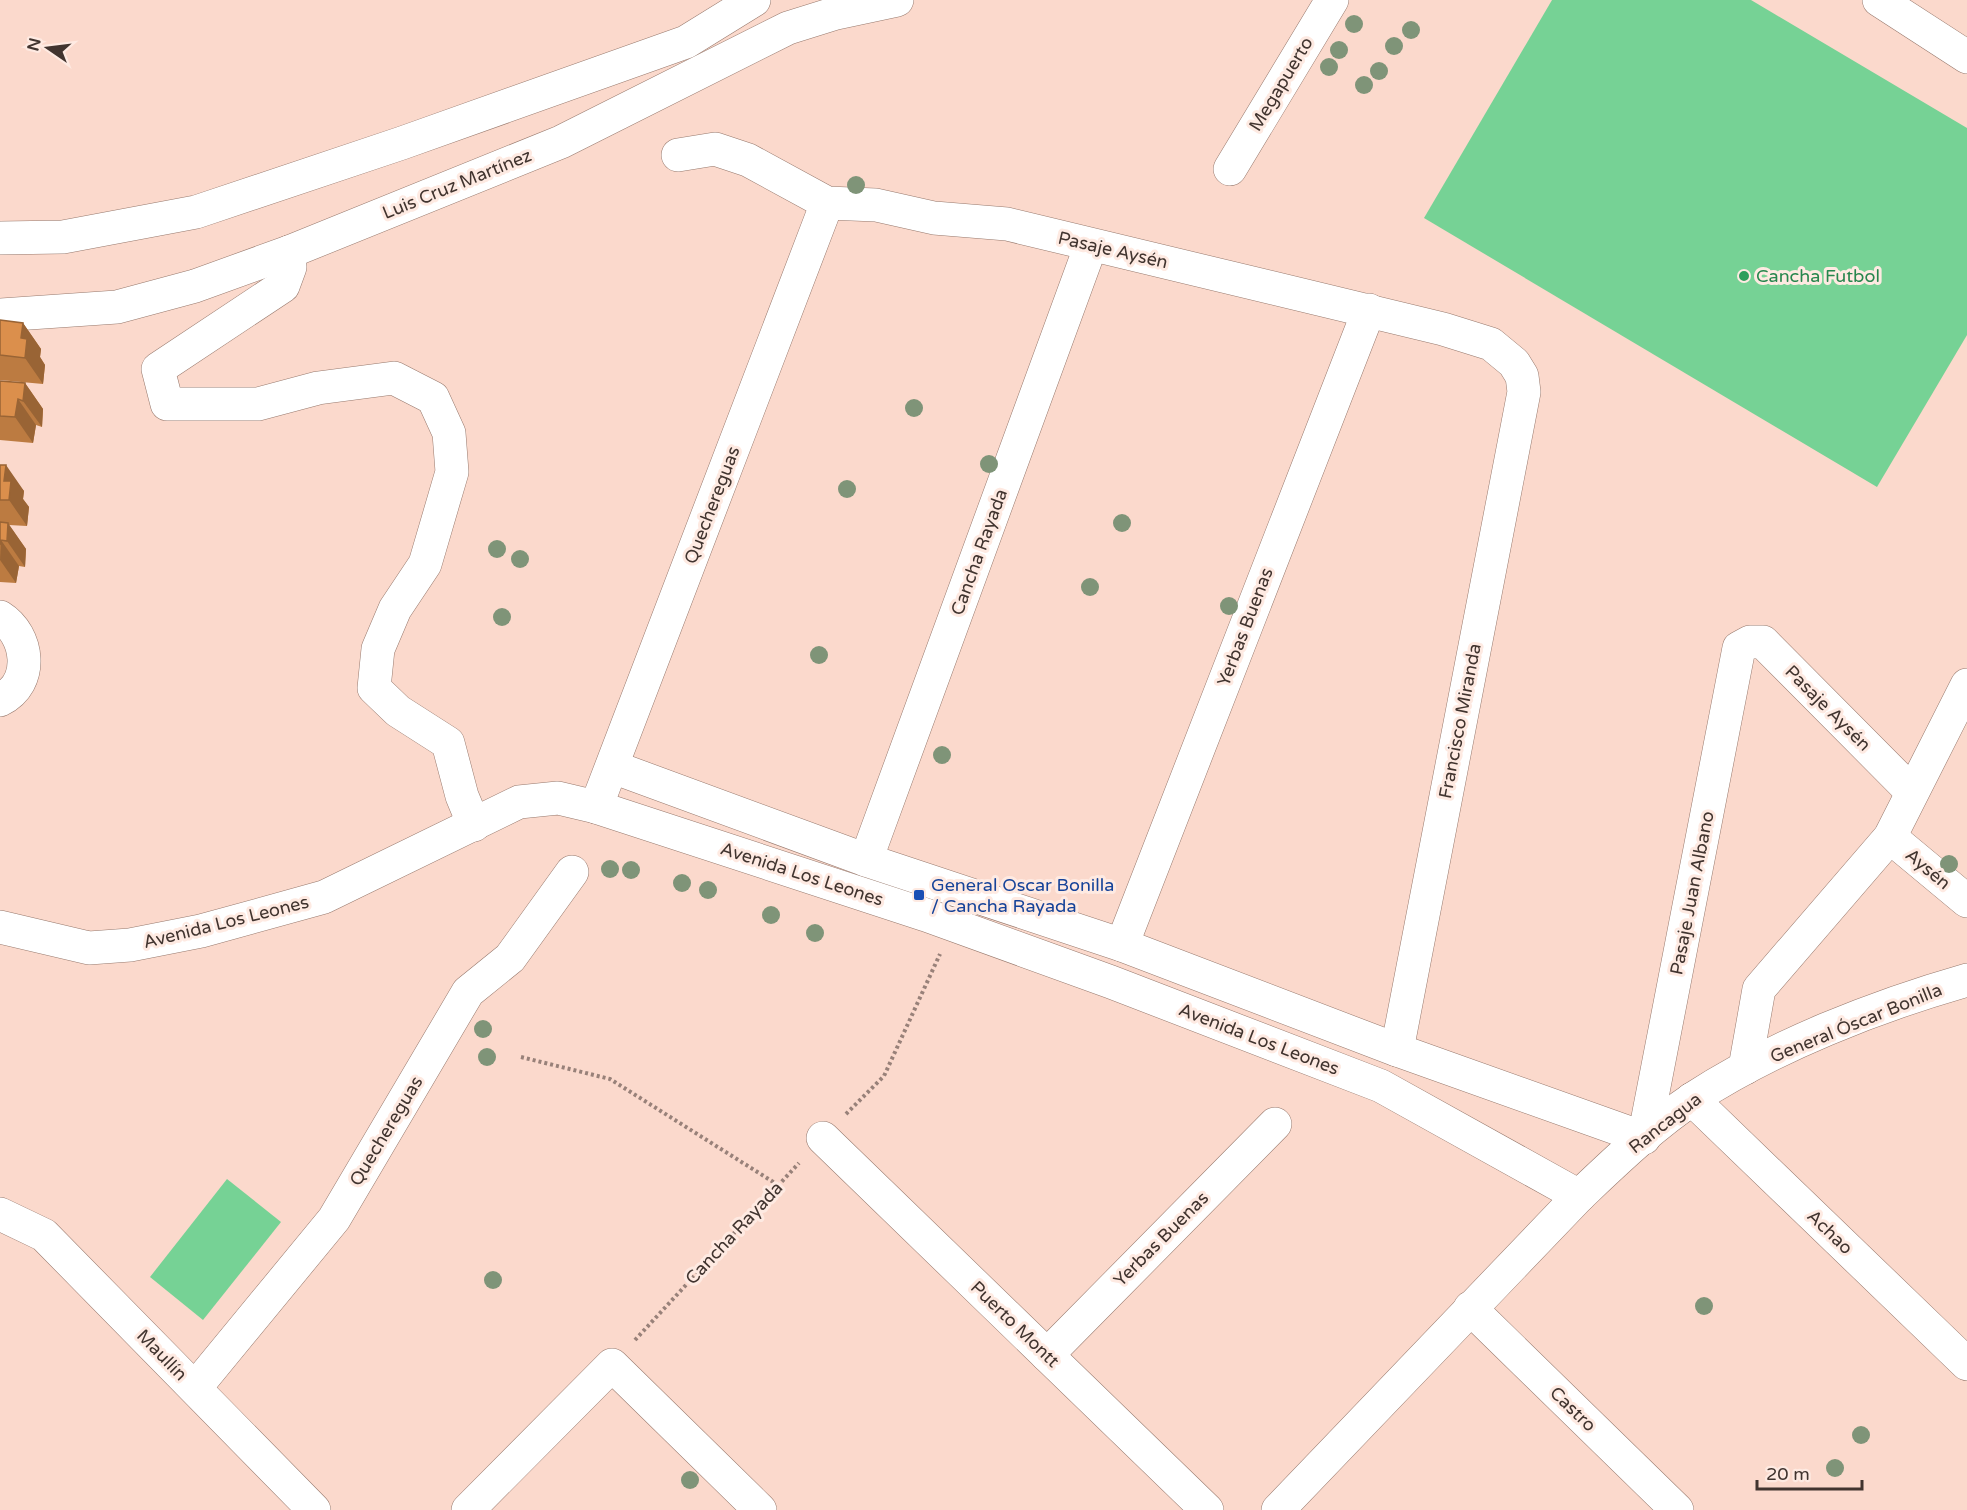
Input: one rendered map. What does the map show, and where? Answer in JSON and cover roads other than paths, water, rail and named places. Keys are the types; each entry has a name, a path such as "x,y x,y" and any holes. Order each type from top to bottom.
{"street":[{"path":"0,238 63,237 196,212 402,143 686,42 754,0"},
{"name":"Luis Cruz Martínez","path":"0,315 117,307 195,286 289,252 561,142 788,28 836,13 897,0"},
{"name":"Megapuerto","path":"1230,169 1332,0"},
{"path":"1880,0 1967,57"},
{"name":"Pasaje Aysén","path":"678,155 715,149 748,160 827,203 876,206 934,218 1007,224 1369,309 1491,344 1514,363 1522,376 1524,392"},
{"name":"Quechereguas","path":"596,807 827,203"},
{"name":"Cancha Rayada","path":"866,860 1091,245"},
{"path":"289,252 290,267 283,286 158,369 167,405 258,404 318,388 394,378 433,398 449,433 452,472 425,564 395,609 378,649 374,688 398,711 448,743 462,796 474,825"},
{"name":"Yerbas Buenas","path":"1122,945 1369,309"},
{"name":"Francisco Miranda","path":"1397,1050 1524,392"},
{"path":"0,617 13,627 21,640 25,663 19,682 0,700"},
{"name":"Pasaje Aysén","path":"1739,648 1750,642 1763,642 1911,791"},
{"name":"Pasaje Juan Albano","path":"1644,1138 1739,648"},
{"path":"1745,1068 1759,988 1890,837 1911,791 1967,685"},
{"name":"Avenida Los Leones","path":"613,767 866,860 1122,945 1397,1050 1644,1138"},
{"name":"Avenida Los Leones","path":"0,927 89,948 130,945 201,931 324,897 519,802 558,798 596,807 953,926 1122,986 1381,1086 1579,1196"},
{"name":"Aysén","path":"1890,837 1967,901"},
{"name":"Quechereguas","path":"195,1388 334,1219 468,992 510,957 572,872"},
{"name":"General Óscar Bonilla","path":"1745,1068 1865,1015 1967,980"},
{"name":"Rancagua","path":"1278,1510 1579,1196 1692,1099 1745,1068"},
{"name":"Achao","path":"1692,1099 1967,1364"},
{"name":"Yerbas Buenas","path":"1047,1354 1275,1124"},
{"name":"Puerto Montt","path":"823,1138 1207,1510"},
{"name":"Maullín","path":"0,1214 44,1235 314,1510"},
{"name":"Castro","path":"1470,1308 1677,1510"},
{"path":"468,1510 612,1365 760,1510"}],"place":[{"name":"Cancha Futbol","path":"1744,276"},
{"name":"General Oscar Bonilla / Cancha Rayada","path":"919,895"}]}
